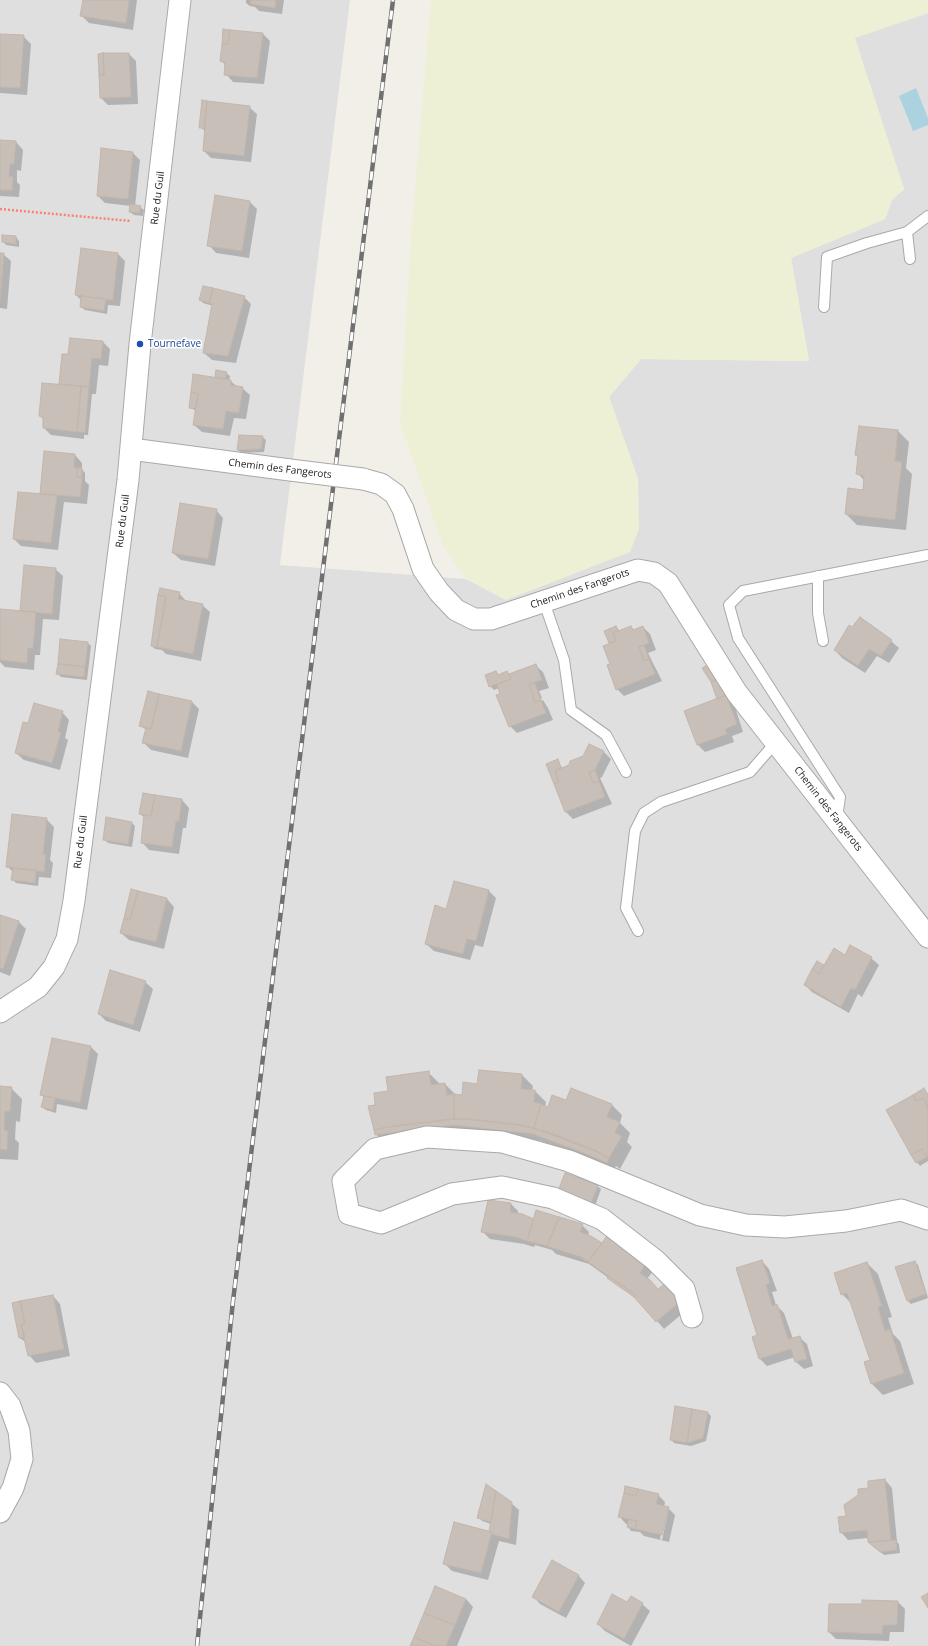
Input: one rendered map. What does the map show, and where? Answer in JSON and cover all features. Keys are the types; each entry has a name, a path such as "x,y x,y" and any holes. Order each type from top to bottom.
{"street":[{"name":"Rue du Guil","path":"0,1012 38,987 54,967 67,938 74,901 131,449 140,344 180,0"},
{"name":"Chemin des Fangerots","path":"131,449 363,478 381,484 396,494 403,509 423,569 439,592 456,610 474,619 491,619 638,570 654,573 668,583 737,693 928,937"},
{"path":"692,1317 684,1289 654,1260 602,1219 553,1198 502,1187 452,1194 381,1223 349,1214 343,1181 375,1149 427,1137 494,1141 569,1162 700,1216 746,1225 784,1227 846,1221 901,1210 928,1219"},
{"path":"0,1393 10,1406 19,1431 22,1459 13,1488 0,1512"}],"lane":[{"path":"824,307 827,257 867,243 907,232 928,216"},
{"path":"907,232 910,259"},
{"path":"836,819 840,797 738,638 729,605 743,591 928,555"},
{"path":"818,576 818,613 823,641"},
{"path":"544,602 564,660 571,710 606,735 626,772"},
{"path":"638,931 626,908 635,831 644,813 661,802 750,772 776,742"}],"path":[{"path":"0,209 155,223"}],"shaded area":[{"path":"0,0 350,0 280,565 466,579 506,600 638,479 609,397 641,359 809,361 791,258 885,219 892,200 904,189 854,38 928,13 928,1646 0,1646"}],"green space":[{"path":"431,0 928,0 928,13 855,38 904,189 892,200 885,219 791,258 809,361 641,359 609,397 638,479 639,529 630,552 506,600 466,579 443,546 400,423 411,237"}],"water":[{"path":"916,88 928,118 928,125 913,131 899,96"}],"building":[{"path":"83,0 129,0 126,23 80,16"},
{"path":"251,0 276,0 275,8 251,4"},
{"path":"223,29 230,30 228,44 222,44"},
{"path":"230,30 263,33 257,78 224,75 225,63 220,61 222,44 228,44"},
{"path":"0,34 24,35 20,88 0,87"},
{"path":"103,53 104,75 99,75 98,54"},
{"path":"103,53 129,53 131,97 100,98 99,75 104,75"},
{"path":"202,100 207,101 204,128 199,128"},
{"path":"207,101 250,106 244,156 203,151"},
{"path":"0,140 16,141 14,164 10,164 9,176 13,177 12,190 0,190"},
{"path":"101,148 133,152 128,199 97,196"},
{"path":"215,195 250,201 242,251 207,246"},
{"path":"130,204 141,206 139,213 129,212"},
{"path":"2,235 16,236 16,244 2,242"},
{"path":"81,248 118,253 113,300 75,295"},
{"path":"0,253 4,253 0,302"},
{"path":"203,286 213,288 209,303 199,300"},
{"path":"213,288 245,296 228,356 203,353 212,304 209,303"},
{"path":"81,296 106,299 104,311 80,307"},
{"path":"70,338 103,341 101,359 92,358 89,387 59,384 62,354 68,354"},
{"path":"216,370 227,372 225,379 215,377"},
{"path":"193,374 231,380 231,385 243,387 239,413 226,411 223,429 193,425 198,394 191,392"},
{"path":"42,383 81,386 77,432 43,428 43,417 39,416"},
{"path":"81,386 89,387 85,432 77,432"},
{"path":"191,392 198,394 196,409 189,408"},
{"path":"859,426 898,430 895,461 902,462 895,520 845,514 848,488 863,490 864,476 856,474 858,456 855,455"},
{"path":"239,435 263,436 261,449 237,450"},
{"path":"44,451 75,454 74,467 77,468 77,477 82,477 80,497 40,494"},
{"path":"77,468 82,468 82,477 77,477"},
{"path":"18,492 57,495 51,543 13,539"},
{"path":"180,503 217,509 208,559 172,553"},
{"path":"24,565 56,568 52,614 20,611"},
{"path":"160,588 180,592 178,599 203,604 193,654 157,647 166,597 158,595"},
{"path":"158,595 166,597 157,647 151,646"},
{"path":"0,609 36,612 33,648 28,648 27,663 0,660"},
{"path":"860,617 892,640 881,656 869,649 858,666 834,650 849,625 852,627"},
{"path":"616,626 618,631 613,633 616,641 609,643 604,631"},
{"path":"631,626 633,630 643,626 649,643 639,647 644,661 649,659 655,674 616,690 607,665 610,664 603,646 616,641 613,633"},
{"path":"60,639 88,642 85,667 58,664"},
{"path":"644,645 649,659 644,661 639,647"},
{"path":"713,662 721,677 711,682 702,668"},
{"path":"58,664 85,667 84,677 56,674"},
{"path":"536,664 542,680 529,684 535,702 541,700 546,713 509,727 496,695 500,694 497,684 511,679 509,674"},
{"path":"496,671 498,675 507,671 511,679 489,687 485,675"},
{"path":"721,677 726,695 717,699 711,682"},
{"path":"535,683 541,700 535,702 529,684"},
{"path":"148,691 159,694 151,729 139,726"},
{"path":"159,694 192,701 181,751 142,743 146,728 151,729"},
{"path":"726,695 737,724 725,729 727,734 697,745 684,711"},
{"path":"34,703 63,711 58,732 61,732 52,763 15,753 23,722 28,723"},
{"path":"589,744 604,751 595,770 589,772 593,783 599,781 605,797 565,812 554,784 559,782 555,771 569,765 570,761 583,756"},
{"path":"558,759 561,768 555,771 559,782 554,784 546,764"},
{"path":"595,770 599,781 593,783 589,772"},
{"path":"143,793 155,795 151,816 139,814"},
{"path":"155,795 182,799 179,821 176,821 172,847 141,843 144,815 151,816"},
{"path":"12,814 47,818 43,854 46,855 44,872 6,867"},
{"path":"106,817 132,822 128,844 103,840"},
{"path":"13,868 36,870 35,883 11,880"},
{"path":"454,881 489,890 476,941 467,939 463,954 425,944 435,905 446,909"},
{"path":"131,889 138,891 130,920 124,918"},
{"path":"138,891 167,898 156,942 120,933 124,918 130,920"},
{"path":"0,915 19,921 3,969 0,968"},
{"path":"850,945 872,957 855,990 851,988 841,1007 804,985 812,969 819,974 834,948 845,955"},
{"path":"817,961 824,965 819,974 812,969"},
{"path":"110,970 146,981 133,1025 98,1014"},
{"path":"52,1038 91,1046 80,1103 40,1095"},
{"path":"479,1070 522,1074 521,1089 535,1090 534,1102 541,1104 534,1128 467,1119 454,1119 454,1094 462,1095 463,1082 477,1084"},
{"path":"429,1071 431,1085 445,1083 447,1095 454,1094 454,1119 387,1127 374,1130 368,1106 375,1105 374,1093 388,1091 386,1077"},
{"path":"0,1086 12,1087 10,1111 5,1111 4,1130 8,1131 7,1150 0,1149"},
{"path":"571,1088 612,1104 607,1117 620,1122 615,1133 622,1136 609,1158 596,1151 534,1128 541,1104 548,1107 552,1095 566,1100"},
{"path":"924,1088 928,1095 928,1107 923,1098 916,1101 913,1095"},
{"path":"913,1095 916,1101 923,1098 928,1107 927,1157 922,1149 911,1155 886,1110"},
{"path":"44,1096 55,1098 53,1110 41,1107"},
{"path":"454,1119 520,1125 548,1132 596,1151 609,1158 607,1163 533,1134 454,1125 375,1135 374,1130 387,1127"},
{"path":"922,1149 927,1157 916,1163 911,1155"},
{"path":"565,1173 598,1185 591,1203 558,1191"},
{"path":"488,1200 511,1203 510,1212 522,1214 534,1219 527,1241 516,1237 481,1232"},
{"path":"536,1210 559,1217 547,1246 527,1241"},
{"path":"559,1217 583,1224 580,1232 591,1236 602,1243 588,1262 581,1257 547,1246"},
{"path":"607,1236 646,1263 640,1273 650,1280 658,1289 667,1282 682,1300 656,1322 634,1297 636,1295 588,1262"},
{"path":"762,1260 770,1283 766,1285 772,1306 777,1304 788,1339 800,1336 807,1359 795,1362 791,1349 759,1359 752,1337 757,1335 736,1268"},
{"path":"915,1261 926,1294 907,1301 895,1267"},
{"path":"867,1262 882,1306 878,1307 885,1331 890,1329 904,1373 871,1384 864,1362 870,1360 847,1293 841,1295 834,1273"},
{"path":"609,1276 636,1295 634,1297 607,1278"},
{"path":"53,1295 64,1349 28,1356 21,1325 25,1324 20,1301"},
{"path":"20,1301 25,1324 21,1325 25,1337 19,1338 12,1303"},
{"path":"675,1406 692,1409 687,1443 670,1440"},
{"path":"692,1409 708,1412 703,1438 687,1443"},
{"path":"885,1479 891,1540 868,1542 867,1530 840,1533 838,1517 846,1516 844,1505 858,1495 858,1489 868,1488 868,1481"},
{"path":"486,1484 496,1491 491,1522 477,1518"},
{"path":"625,1486 638,1489 636,1496 624,1493"},
{"path":"638,1489 659,1494 656,1504 669,1507 662,1535 635,1529 637,1521 618,1517 624,1493 636,1496"},
{"path":"496,1491 512,1502 509,1539 491,1534 492,1532 489,1531"},
{"path":"629,1519 637,1521 635,1529 627,1527"},
{"path":"454,1522 492,1532 481,1573 443,1564"},
{"path":"896,1540 897,1550 880,1552 868,1542"},
{"path":"552,1560 579,1575 559,1612 532,1597"},
{"path":"435,1586 466,1599 455,1625 424,1613"},
{"path":"928,1593 928,1608 921,1597"},
{"path":"612,1594 627,1602 631,1596 643,1603 624,1639 597,1624"},
{"path":"862,1600 898,1601 897,1625 883,1625 882,1634 828,1632 829,1604 862,1604"},
{"path":"424,1613 455,1625 446,1646 435,1646 414,1637"},
{"path":"414,1637 435,1646 410,1646"}],"railway":[{"path":"197,1646 233,1301 393,0"}],"place":[{"name":"Tournefave","path":"140,344"}]}
